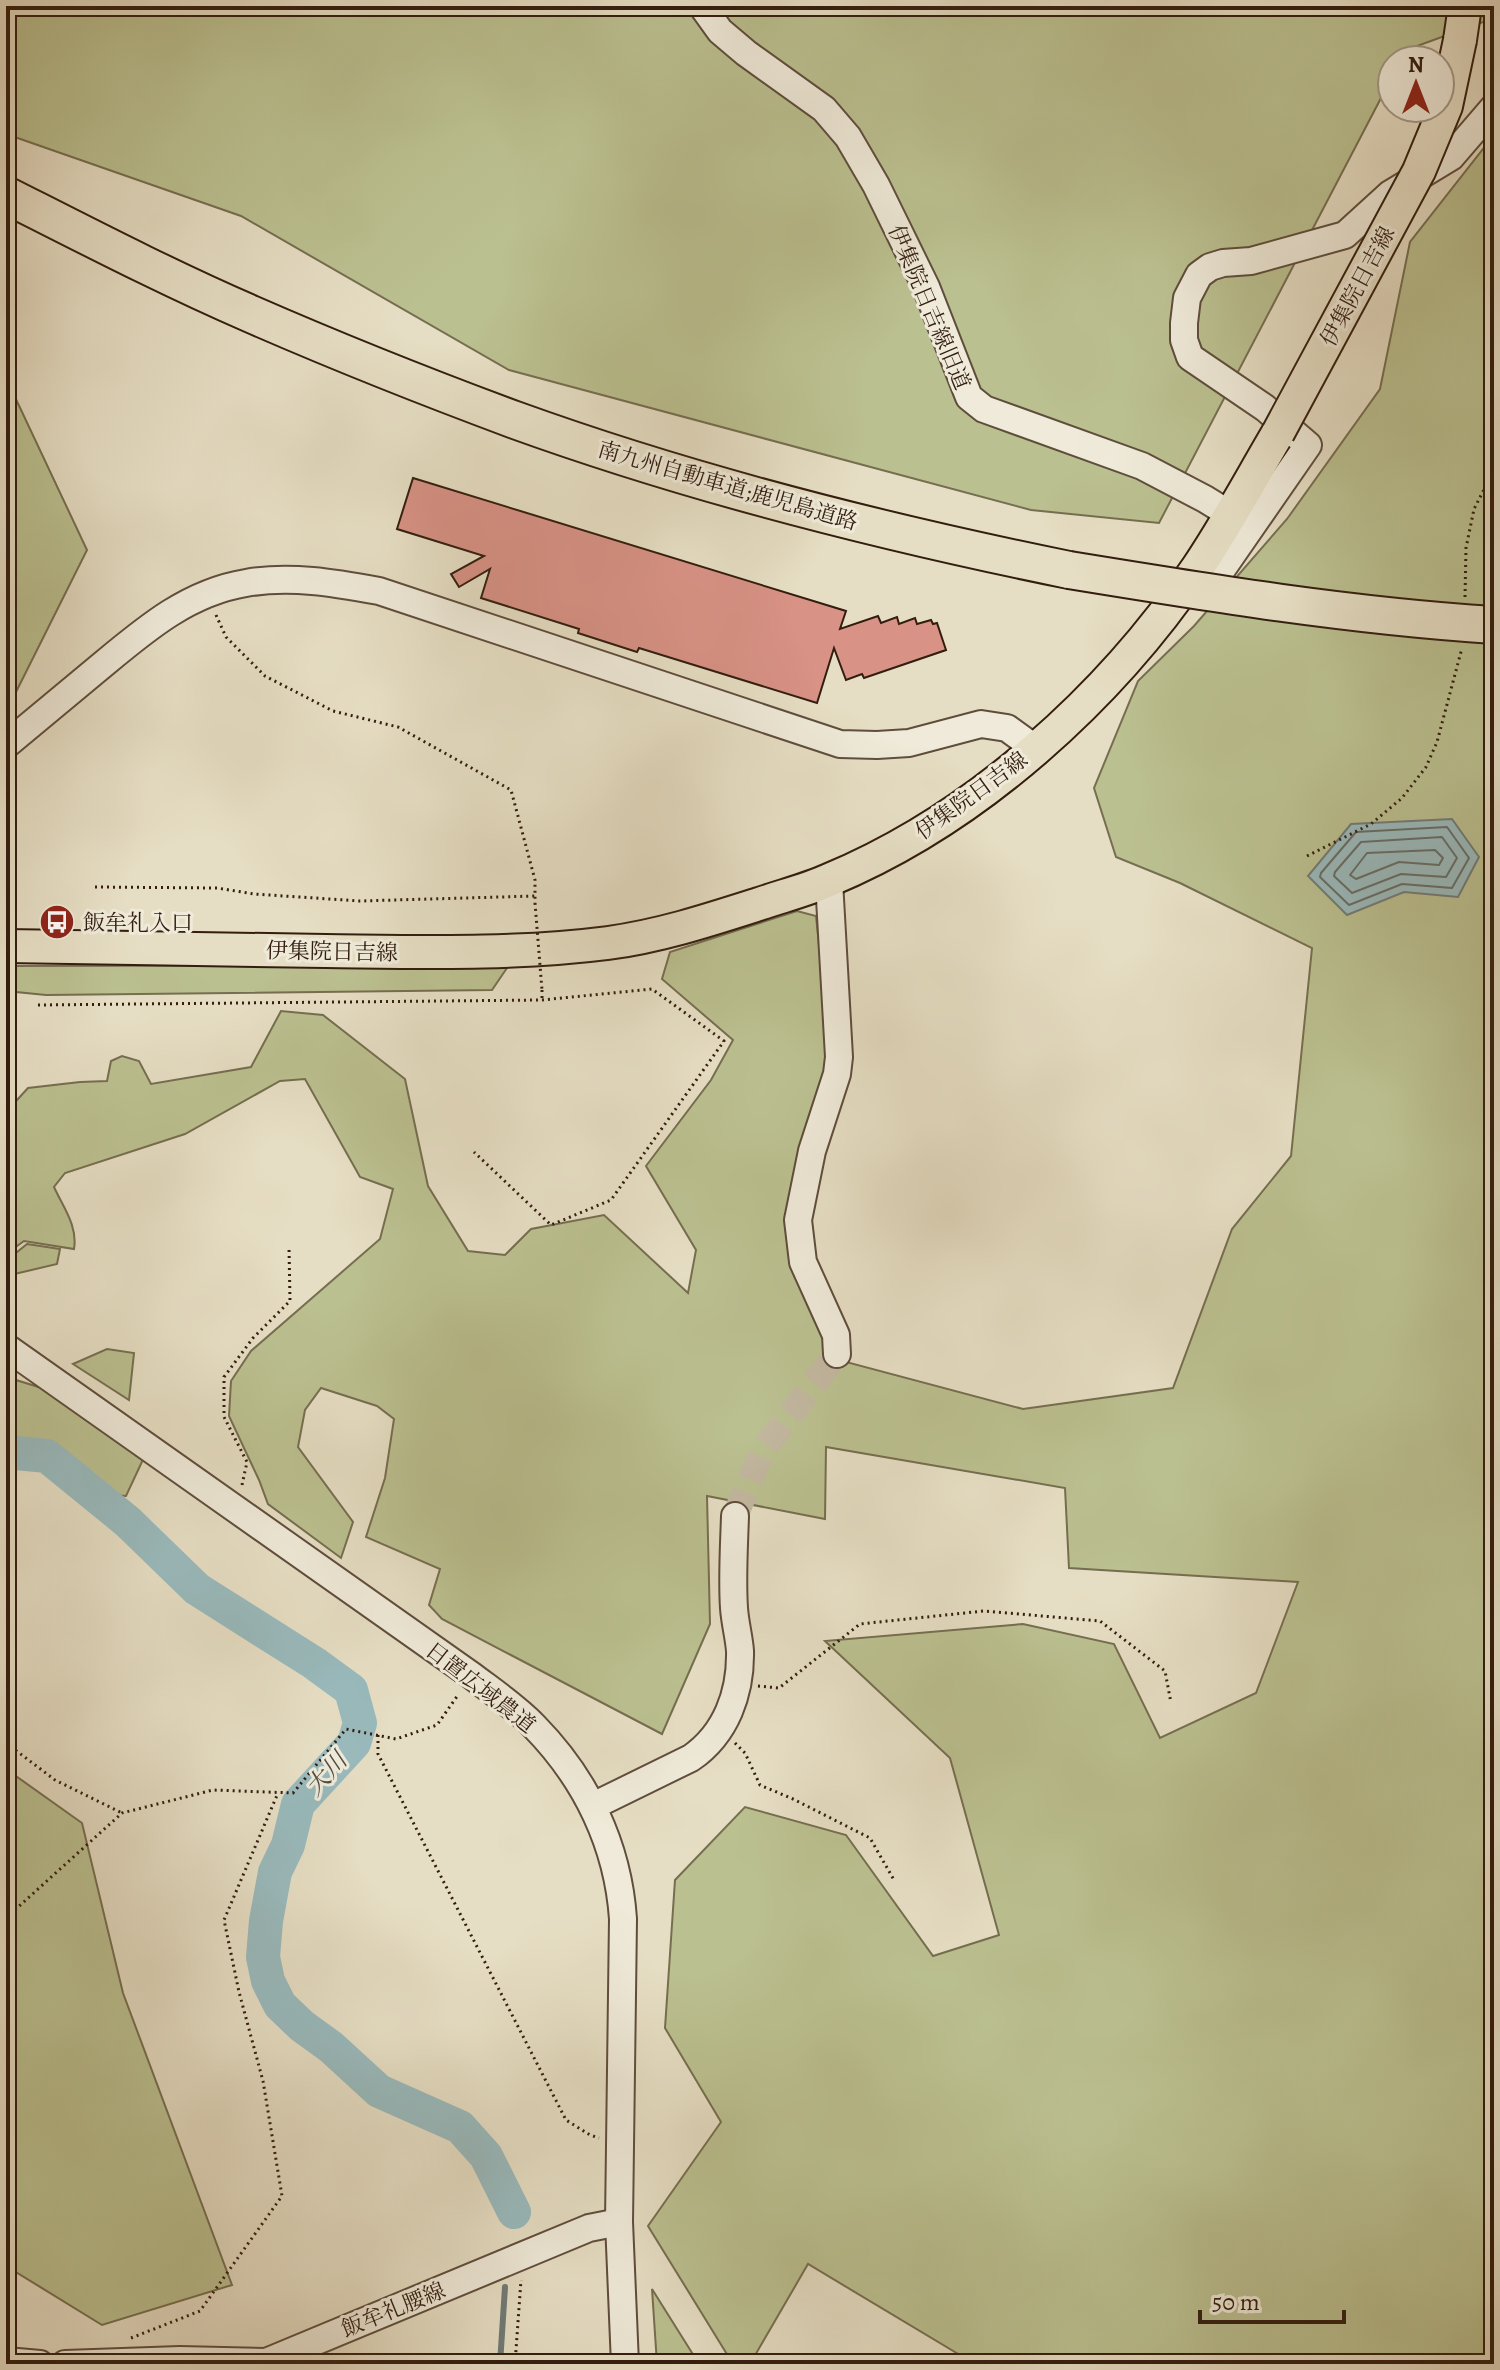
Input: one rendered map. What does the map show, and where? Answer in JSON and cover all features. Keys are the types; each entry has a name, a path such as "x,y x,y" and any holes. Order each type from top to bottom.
{"highway":[{"name":"南九州自動車道;鹿児島道路","path":"6,195 249,314 517,421 655,466 814,512 943,544 1069,570 1257,601 1475,624"}],"main road":[{"name":"伊集院日吉線","path":"6,946 440,952 562,948 655,935 829,881 898,847 954,812 1036,749 1095,695 1141,642 1197,568 1231,515 1419,171 1446,106 1465,6"}],"street":[{"name":"伊集院日吉線旧道","path":"702,6 720,31 824,109 848,137 876,185 926,287 969,397 984,409 1142,466 1231,515"},
{"path":"1197,568 1220,572 1308,445 1265,408 1190,357 1184,340 1184,323 1187,298 1199,275 1223,263 1251,261 1345,235 1390,194 1451,157 1494,107"},
{"path":"6,745 147,628 181,605 206,593 247,583 310,579 379,591 840,744 909,743 981,724 1007,728 1036,749"},
{"path":"829,881 839,1057 837,1074 812,1151 798,1220 803,1262 836,1335 837,1354"},
{"name":"日置広域農道","path":"6,1347 471,1675 533,1724 570,1767 593,1806 612,1853 621,1893 619,2222 625,2364"},
{"path":"593,1806 691,1758 706,1748 720,1730 738,1684 740,1649 734,1609 735,1516"},
{"name":"飯牟礼腰線","path":"65,2364 180,2360 266,2362 589,2228 619,2222"},
{"path":"6,2361 40,2364"}],"path":[{"path":"1307,856 1371,824 1402,798 1426,767 1475,624 1466,548 1474,509 1494,470"},
{"path":"206,593 226,637 265,676 333,711 398,727 511,790 535,880 542,1000"},
{"path":"95,887 217,888 254,894 360,901 535,896"},
{"path":"38,1005 542,1000 652,989 724,1041 611,1200 551,1225 474,1152"},
{"path":"238,1510 247,1462 224,1417 224,1377 253,1338 290,1301 289,1248"},
{"path":"738,1684 779,1688 860,1624 984,1611 1100,1621 1165,1671 1171,1703"},
{"path":"6,1918 122,1813 213,1790 293,1793 346,1729 396,1739 437,1725 471,1675"},
{"path":"720,1730 745,1753 760,1785 870,1838 894,1880"},
{"path":"378,1735 378,1754 566,2120 590,2135 620,2145"},
{"path":"6,1743 55,1780 122,1813"},
{"path":"127,2340 200,2311 282,2196 263,2081 224,1920 278,1793"},
{"path":"1494,1795 1489,1824 1494,1834"},
{"path":"515,2364 523,2256"}],"green space":[{"path":"6,6 1494,6 1494,18 1422,44 1376,44 1376,108 1159,523 1031,510 509,370 241,216 6,134"},
{"path":"1494,135 1494,2364 975,2364 808,2264 750,2364 733,2364 648,2226 721,2122 665,2028 675,1880 745,1807 846,1835 933,1956 999,1935 950,1758 825,1641 1023,1624 1114,1644 1160,1738 1256,1693 1298,1582 1069,1568 1065,1488 826,1447 825,1519 707,1496 710,1624 662,1734 442,1619 429,1605 440,1569 366,1537 385,1478 394,1419 377,1406 321,1388 305,1410 298,1447 353,1522 341,1558 268,1504 229,1416 231,1381 251,1351 380,1239 393,1189 360,1177 305,1079 280,1081 185,1134 65,1173 54,1187 72,1225 74,1249 24,1241 6,1254 6,1112 28,1088 107,1081 111,1061 122,1056 139,1061 151,1084 251,1067 281,1011 323,1015 405,1079 428,1186 468,1251 505,1255 531,1229 604,1215 688,1293 696,1250 646,1166 711,1080 733,1040 662,979 670,952 797,911 816,916 831,1063 803,1134 790,1249 831,1358 1023,1409 1173,1388 1232,1229 1291,1156 1312,948 1180,883 1116,857 1094,788 1138,681 1194,626 1287,519 1380,389 1410,242"},
{"path":"6,378 87,550 6,712"},
{"path":"509,965 492,990 46,995 6,991 6,966"},
{"path":"27,1244 60,1249 57,1264 6,1276 6,1261"},
{"path":"107,1349 134,1353 129,1400 73,1364"},
{"path":"6,1371 16,1380 84,1401 147,1451 126,1496 114,1495 41,1443 6,1435"},
{"path":"6,1769 82,1823 123,1993 232,2285 102,2325 6,2266"},
{"path":"652,2289 699,2364 657,2364"}],"water":[{"path":"1452,819 1479,857 1458,897 1404,892 1347,915 1308,876 1351,824"}],"building":[{"path":"413,478 846,611 840,629 878,616 881,623 897,617 899,624 915,618 917,624 931,620 933,624 937,623 946,650 864,678 862,674 846,680 834,648 817,703 639,648 637,652 578,633 579,629 481,598 490,569 459,587 451,574 484,556 397,529"}],"waterway":[{"name":"大川","path":"6,1452 47,1456 128,1522 197,1589 351,1690 360,1723 354,1743 298,1804 288,1845 275,1872 263,1957 268,1981 280,2005 379,2091 460,2127 486,2156 514,2212"},
{"path":"500,2364 505,2287"}],"tunnel":[{"path":"735,1516 762,1451 837,1354"}],"place":[{"name":"飯牟礼入口","path":"57,922"}]}
